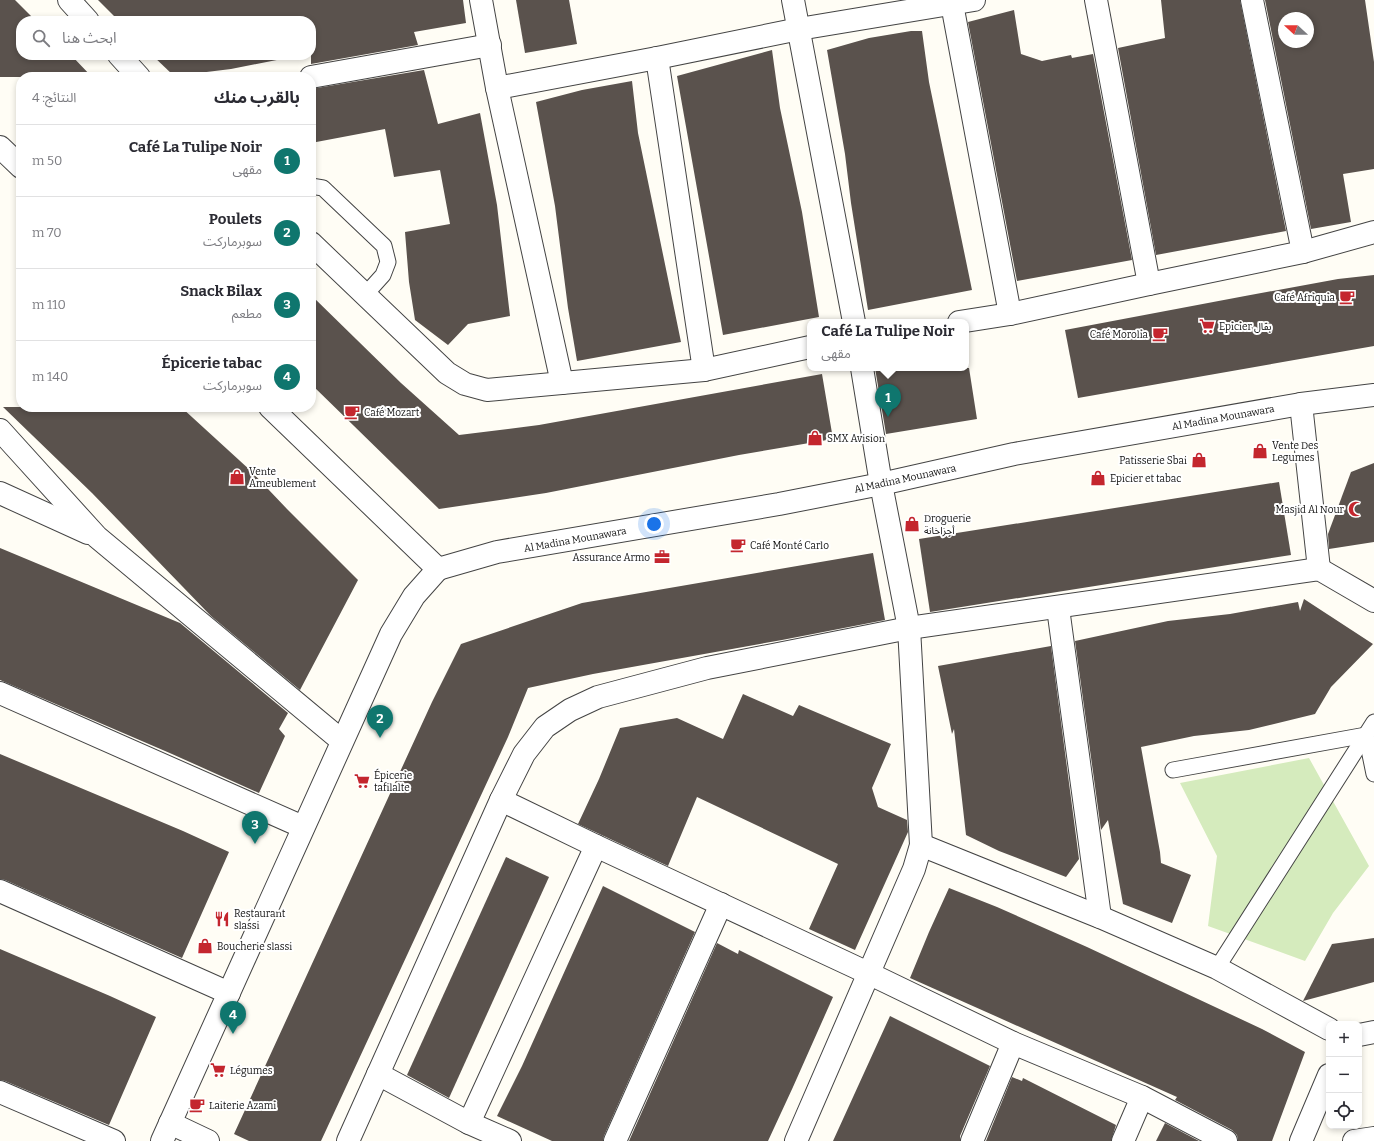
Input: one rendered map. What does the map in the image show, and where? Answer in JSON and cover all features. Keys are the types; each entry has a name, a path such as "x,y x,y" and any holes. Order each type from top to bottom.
{"street":[{"path":"69,0 83,16"},
{"path":"481,0 498,88 562,383"},
{"path":"793,0 853,319"},
{"path":"498,88 799,29 974,0"},
{"path":"1096,0 1149,284"},
{"path":"1252,0 1303,252"},
{"path":"952,4 1010,314"},
{"path":"316,76 490,45"},
{"path":"657,58 704,370"},
{"path":"124,60 134,72"},
{"path":"0,147 16,162"},
{"path":"969,320 1010,314 1303,252 1374,232"},
{"path":"316,248 447,373 465,384 487,390 704,370 807,348"},
{"path":"796,1141 914,869 921,844 909,628 881,484 862,371"},
{"name":"Al Madina Mounawara","path":"438,569 497,552 779,504 881,484 1014,454 1301,404 1374,395"},
{"path":"1301,404 1318,569"},
{"path":"208,1141 166,1132 390,634 414,596 438,569 275,412"},
{"path":"0,430 97,537 342,741"},
{"path":"0,493 97,537"},
{"path":"348,1141 501,800 524,754 545,727 570,710 598,697 706,668 909,628 1058,608 1318,569 1374,601"},
{"path":"1058,608 1100,917"},
{"path":"0,693 303,827"},
{"path":"501,800 1013,1043 1142,1097 1226,1141"},
{"path":"921,844 1100,917 1217,968 1326,1027"},
{"path":"469,1123 596,846"},
{"path":"0,891 229,993"},
{"path":"615,1141 721,904"},
{"path":"1362,1034 1374,1032"},
{"path":"972,1141 1013,1043"},
{"path":"378,1074 469,1123 510,1141"},
{"path":"1301,1141 1326,1082"},
{"path":"0,1092 114,1141"},
{"path":"1123,1141 1142,1097"},
{"path":"1354,1141 1374,1138"}],"lane":[{"path":"316,187 323,188 384,246 388,262 383,275 365,295"},
{"path":"1217,968 1374,722"},
{"path":"1173,770 1366,735"},
{"path":"1366,735 1374,774"}],"green space":[{"path":"1309,758 1369,866 1333,913 1305,961 1208,926 1217,856 1180,783"}],"building":[{"path":"0,0 15,0 31,16 16,16 16,60 76,60 87,72 16,72 16,77 0,77"},
{"path":"98,0 463,0 466,23 414,32 418,45 311,64 311,60 316,60 316,16 114,16"},
{"path":"516,0 569,0 577,44 525,53"},
{"path":"1161,0 1240,0 1286,231 1156,255 1118,48 1165,38"},
{"path":"1265,0 1365,0 1374,62 1374,169 1343,174 1351,222 1311,229"},
{"path":"1014,10 1021,54 1042,61 1071,55 1072,58 1093,54 1132,260 1017,281 968,22"},
{"path":"911,31 922,31 929,82 972,290 868,310 851,203 845,154 827,50 869,38"},
{"path":"772,50 780,108 802,212 819,317 723,335 677,76"},
{"path":"157,60 277,60 207,72 170,72"},
{"path":"424,70 438,124 480,113 497,205 510,316 468,324 448,345 415,320 409,282 405,232 450,224 440,170 394,177 385,129 316,142 316,88"},
{"path":"632,81 638,133 681,342 577,361 568,308 555,206 536,102 582,90"},
{"path":"1374,275 1374,346 1078,398 1065,330 1338,279"},
{"path":"316,300 401,383 459,435 539,425 822,374 833,439 739,455 546,493 439,509 316,389"},
{"path":"969,368 977,419 886,434 876,371 969,371"},
{"path":"3,407 16,407 16,412 186,412 251,471 358,580 300,690 211,616 92,493"},
{"name":"Masjid Al Nour","path":"1374,463 1374,542 1329,549 1328,534 1351,472"},
{"path":"1279,482 1291,555 930,612 919,539"},
{"path":"0,548 180,623 288,713 279,729 285,736 259,793 0,680"},
{"path":"873,553 885,620 593,674 528,688 508,737 321,1141 249,1141 234,1134 432,702 461,644 582,603"},
{"path":"1304,599 1373,644 1331,687 1315,714 1249,730 1194,736 1141,747 1161,863 1191,875 1172,923 1123,904 1108,820 1101,830 1075,641 1168,621 1230,614 1298,602 1300,611"},
{"path":"1051,646 1079,859 1066,877 999,851 966,835 954,729 952,734 938,666"},
{"path":"743,694 793,716 799,705 891,744 872,788 878,807 907,820 908,832 855,950 809,929 838,864 697,797 668,866 578,824 599,779 620,728 677,718 723,739"},
{"path":"0,754 183,831 229,852 182,958 0,879"},
{"path":"506,857 549,877 449,1098 407,1075"},
{"path":"603,886 695,932 603,1141 552,1141 497,1116 522,1066"},
{"path":"949,888 997,907 1087,947 1262,1029 1305,1052 1272,1141 1238,1141 1237,1135 1232,1130 1175,1100 1177,1097 910,978"},
{"path":"1374,938 1374,982 1303,1001 1332,944"},
{"path":"717,943 738,954 739,950 833,997 793,1087 768,1141 629,1141"},
{"path":"0,949 156,1017 109,1125 0,1080"},
{"path":"890,1016 990,1066 960,1136 960,1141 833,1141"},
{"path":"1012,1077 1022,1081 1023,1078 1116,1125 1111,1141 986,1141"},
{"path":"1165,1123 1199,1141 1156,1141"}],"place":[{"name":"Café Afriquia","path":"1347,297"},
{"name":"Epicier بقال","path":"1207,326"},
{"name":"Café Morolia","path":"1160,334"},
{"name":"Café Mozart","path":"352,412"},
{"name":"Café La Tulipe Noir","path":"888,417"},
{"name":"SMX Avision","path":"815,438"},
{"name":"Vente Des Legumes","path":"1260,451"},
{"name":"Patisserie Sbai","path":"1199,460"},
{"name":"Vente Ameublement","path":"237,477"},
{"name":"Epicier et tabac","path":"1098,478"},
{"name":"Masjid Al Nour","path":"1356,509"},
{"name":"Droguerie أجزاخانة","path":"912,524"},
{"name":"Café Monté Carlo","path":"738,545"},
{"name":"Assurance Armo","path":"662,557"},
{"name":"Poulets","path":"380,738"},
{"name":"Épicerie tafilalte","path":"362,781"},
{"name":"Snack Bilax","path":"255,844"},
{"name":"Restaurant slassi","path":"222,919"},
{"name":"Boucherie slassi","path":"205,946"},
{"name":"Épicerie tabac","path":"233,1034"},
{"name":"Légumes","path":"218,1070"},
{"name":"Laiterie Azami","path":"197,1105"}]}
